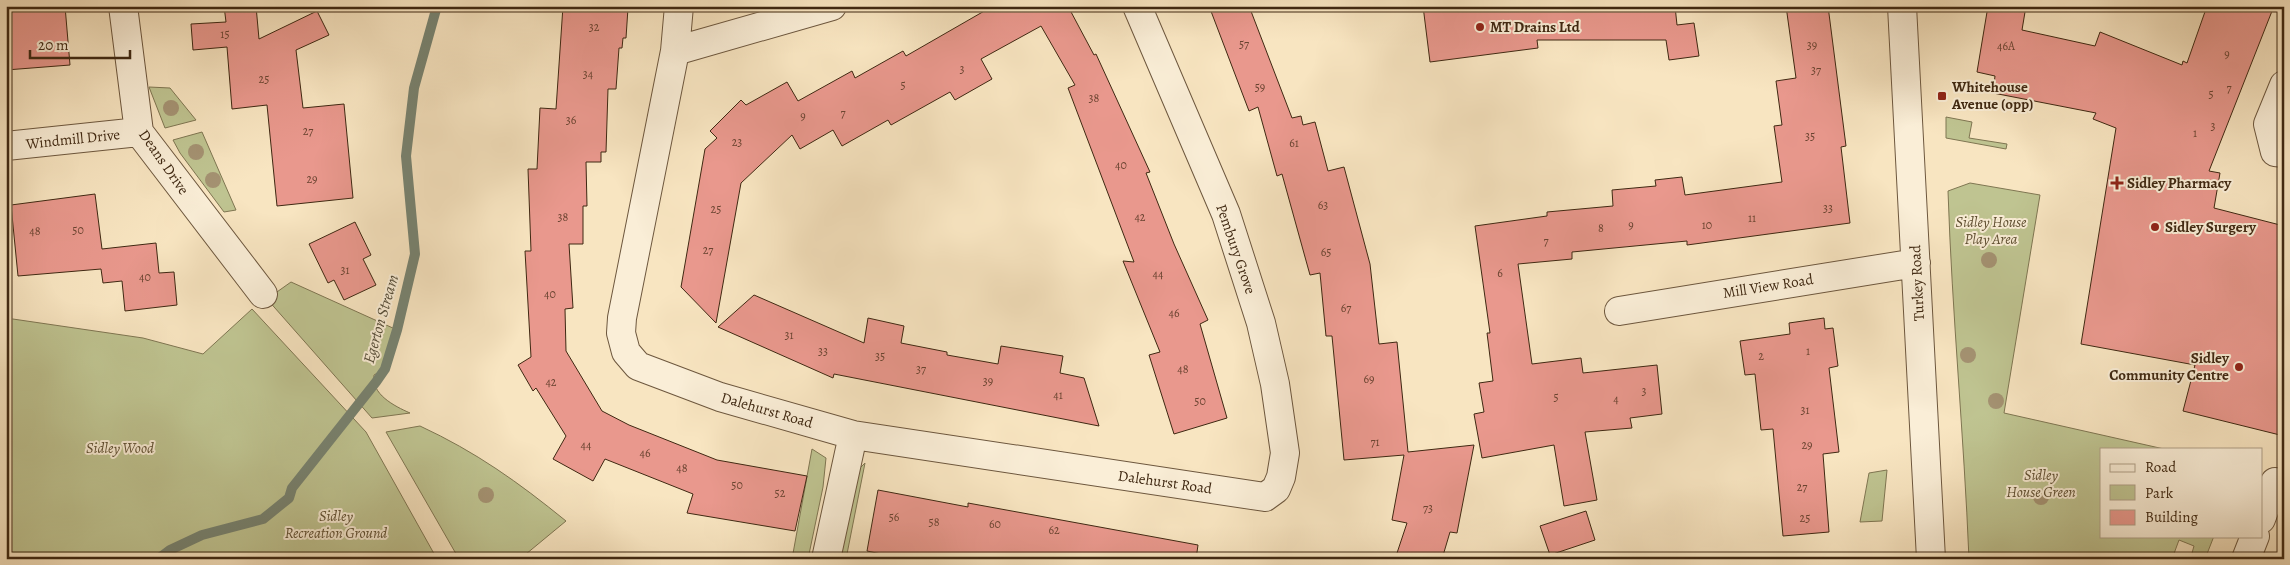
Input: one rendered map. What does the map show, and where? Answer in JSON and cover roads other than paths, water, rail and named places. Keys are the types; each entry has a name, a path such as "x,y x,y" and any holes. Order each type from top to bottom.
{"street":[{"name":"Deans Drive","path":"123,6 139,132 263,294"},
{"name":"Dalehurst Road","path":"679,6 675,51 622,318 621,333 626,352 638,366 720,397 853,435 1265,497"},
{"path":"675,51 832,6"},
{"name":"Pembury Grove","path":"1137,6 1154,51 1226,214 1261,323 1275,384 1285,453 1281,477 1276,489 1265,497"},
{"name":"Turkey Road","path":"1902,6 1931,559"},
{"path":"2284,85 2268,124 2276,152 2284,153"},
{"name":"Windmill Drive","path":"6,146 139,132"},
{"name":"Mill View Road","path":"1619,311 1916,263"},
{"path":"826,559 853,435"},
{"path":"2262,516 2275,482"},
{"path":"2246,559 2254,538"}],"waterway":[{"name":"Egerton Stream","path":"158,559 170,550 202,535 263,519 289,498 292,488 385,369 397,330 415,254 406,156 414,88 437,6"}],"place":[{"name":"MT Drains Ltd","path":"1480,27"},
{"name":"Whitehouse Avenue (opp)","path":"1942,96"},
{"name":"Sidley Pharmacy","path":"2117,183"},
{"name":"Sidley Surgery","path":"2155,227"},
{"name":"Sidley Community Centre","path":"2239,367"}],"park label":[{"name":"Sidley House Play Area","path":"1991,230"},
{"name":"Sidley Wood","path":"120,448"},
{"name":"Sidley House Green","path":"2041,484"},
{"name":"Sidley Recreation Ground","path":"336,524"}]}
